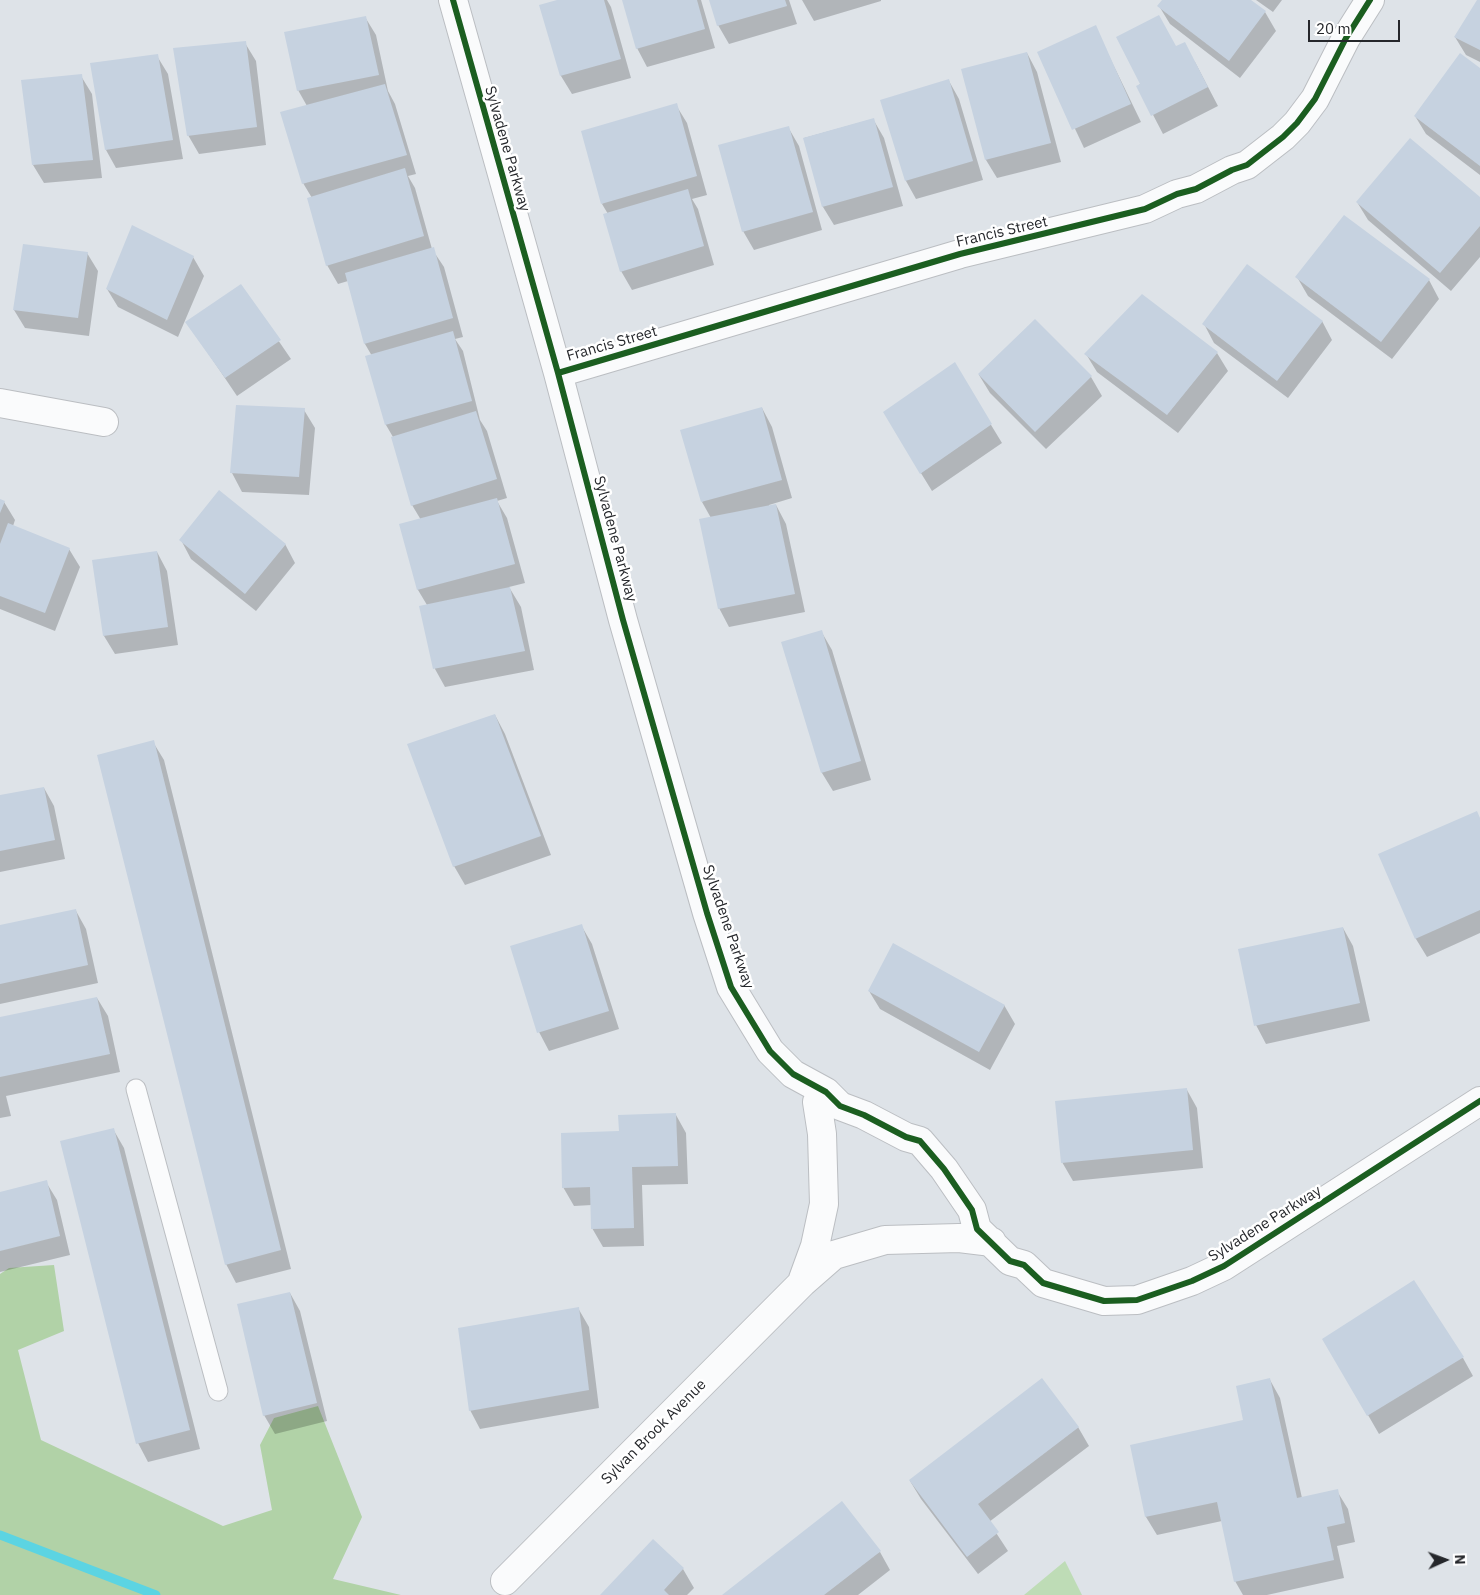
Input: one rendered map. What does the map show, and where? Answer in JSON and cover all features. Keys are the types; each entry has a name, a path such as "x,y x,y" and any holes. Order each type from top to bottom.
{"street":[{"name":"Sylvadene Parkway","path":"453,0 558,373 626,630 707,913 731,987 770,1051 793,1074 826,1092 840,1106 864,1114 906,1137 920,1141 944,1169 972,1210 977,1229 1010,1261 1024,1265 1043,1283 1104,1301 1137,1300 1224,1266 1480,1101"},
{"name":"Francis Street","path":"558,373 960,254 1145,209 1177,194 1196,189 1232,170 1247,165 1283,137 1297,122 1315,99 1346,38 1370,0"},
{"path":"0,403 104,422"},
{"name":"Sylvan Brook Avenue","path":"802,1283 815,1246 824,1204 822,1134 817,1102 826,1092"},
{"name":"Sylvan Brook Avenue","path":"505,1580 802,1283 834,1255 885,1240 959,1238 992,1242"}],"lane":[{"path":"136,1090 218,1391"}],"green space":[{"path":"54,1265 64,1331 18,1350 41,1440 223,1526 272,1510 260,1445 274,1418 318,1406 362,1517 333,1579 401,1595 0,1595 0,1274 9,1268"},
{"path":"1065,1561 1082,1595 1024,1595"}],"building":[{"path":"557,0 604,0 621,59 560,76 539,5"},
{"path":"622,0 697,0 705,29 636,49"},
{"path":"709,0 785,0 787,6 717,26"},
{"path":"1162,0 1251,0 1266,11 1229,61 1157,6"},
{"path":"1477,0 1480,0 1480,50 1454,37"},
{"path":"1159,15 1176,46 1185,42 1208,87 1151,116 1136,86 1140,84 1116,37"},
{"path":"366,16 379,75 297,91 284,32"},
{"path":"1096,25 1131,104 1072,130 1037,52"},
{"path":"246,41 257,127 187,136 173,48"},
{"path":"1027,52 1051,143 985,160 961,69"},
{"path":"1460,53 1480,68 1480,166 1414,116"},
{"path":"158,54 173,140 105,150 90,63"},
{"path":"82,74 93,160 32,165 21,80"},
{"path":"949,79 973,161 905,181 880,100"},
{"path":"385,84 407,155 302,184 280,112"},
{"path":"677,103 697,176 601,204 581,131"},
{"path":"874,118 893,187 822,207 803,138"},
{"path":"789,126 813,212 742,232 718,145"},
{"path":"1410,138 1480,197 1480,226 1440,273 1356,202"},
{"path":"405,168 424,236 326,266 307,198"},
{"path":"688,189 704,246 620,272 603,214"},
{"path":"1344,215 1430,279 1381,342 1295,277"},
{"path":"132,225 194,256 167,320 106,289"},
{"path":"23,244 88,252 78,318 13,310"},
{"path":"434,247 453,318 364,344 345,273"},
{"path":"1247,264 1323,321 1277,381 1202,324"},
{"path":"241,284 281,340 225,378 185,322"},
{"path":"1142,294 1218,352 1167,415 1084,354"},
{"path":"1035,319 1092,376 1035,432 978,374"},
{"path":"453,331 472,401 385,425 365,356"},
{"path":"955,362 992,424 920,474 883,412"},
{"path":"236,405 305,408 299,477 230,473"},
{"path":"762,407 782,480 701,502 680,430"},
{"path":"476,411 497,479 411,506 391,437"},
{"path":"219,490 286,544 245,594 179,540"},
{"path":"497,498 515,564 417,590 399,524"},
{"path":"0,499 5,501 0,513"},
{"path":"776,504 795,594 718,609 699,519"},
{"path":"8,523 70,548 45,613 0,596 0,544"},
{"path":"157,551 168,627 103,636 92,560"},
{"path":"510,587 525,651 433,669 419,606"},
{"path":"822,630 861,761 821,773 781,642"},
{"path":"495,714 541,836 453,867 407,744"},
{"path":"154,740 281,1250 225,1265 97,755"},
{"path":"44,787 55,840 0,851 0,795"},
{"path":"1477,811 1480,818 1480,910 1415,939 1378,854"},
{"path":"76,909 88,965 0,984 0,925"},
{"path":"582,924 609,1011 537,1033 510,946"},
{"path":"1343,927 1360,1003 1254,1026 1238,949"},
{"path":"893,943 1005,1005 979,1052 868,991"},
{"path":"97,997 110,1054 0,1077 0,1017"},
{"path":"1187,1088 1193,1150 1061,1163 1055,1101"},
{"path":"676,1113 678,1166 632,1167 634,1228 591,1229 590,1187 562,1188 561,1133 619,1131 618,1115"},
{"path":"114,1128 190,1430 136,1444 60,1141"},
{"path":"47,1180 60,1236 0,1251 0,1192"},
{"path":"1414,1280 1464,1357 1367,1416 1322,1339"},
{"path":"290,1292 317,1403 263,1416 237,1304"},
{"path":"579,1307 589,1390 469,1411 458,1328"},
{"path":"1042,1378 1079,1427 978,1504 999,1532 967,1557 909,1480"},
{"path":"1270,1378 1297,1498 1338,1489 1345,1523 1327,1527 1334,1560 1234,1582 1217,1502 1145,1517 1130,1445 1243,1420 1236,1386"},
{"path":"842,1501 881,1551 824,1595 722,1595"},
{"path":"653,1539 684,1568 664,1590 669,1595 600,1595"}],"waterway":[{"path":"0,1535 156,1595"}],"cycle path":[{"path":"453,0 558,373 623,620 707,913 731,987 770,1051 793,1074 826,1092 840,1106 864,1115 906,1137 920,1141 944,1169 972,1210 977,1229 1010,1261 1024,1265 1043,1283 1104,1301 1137,1300 1192,1281 1224,1266 1480,1101"},
{"path":"558,373 960,254 1145,209 1177,194 1196,189 1232,170 1247,165 1283,137 1297,123 1315,99 1346,38 1370,0"}]}
